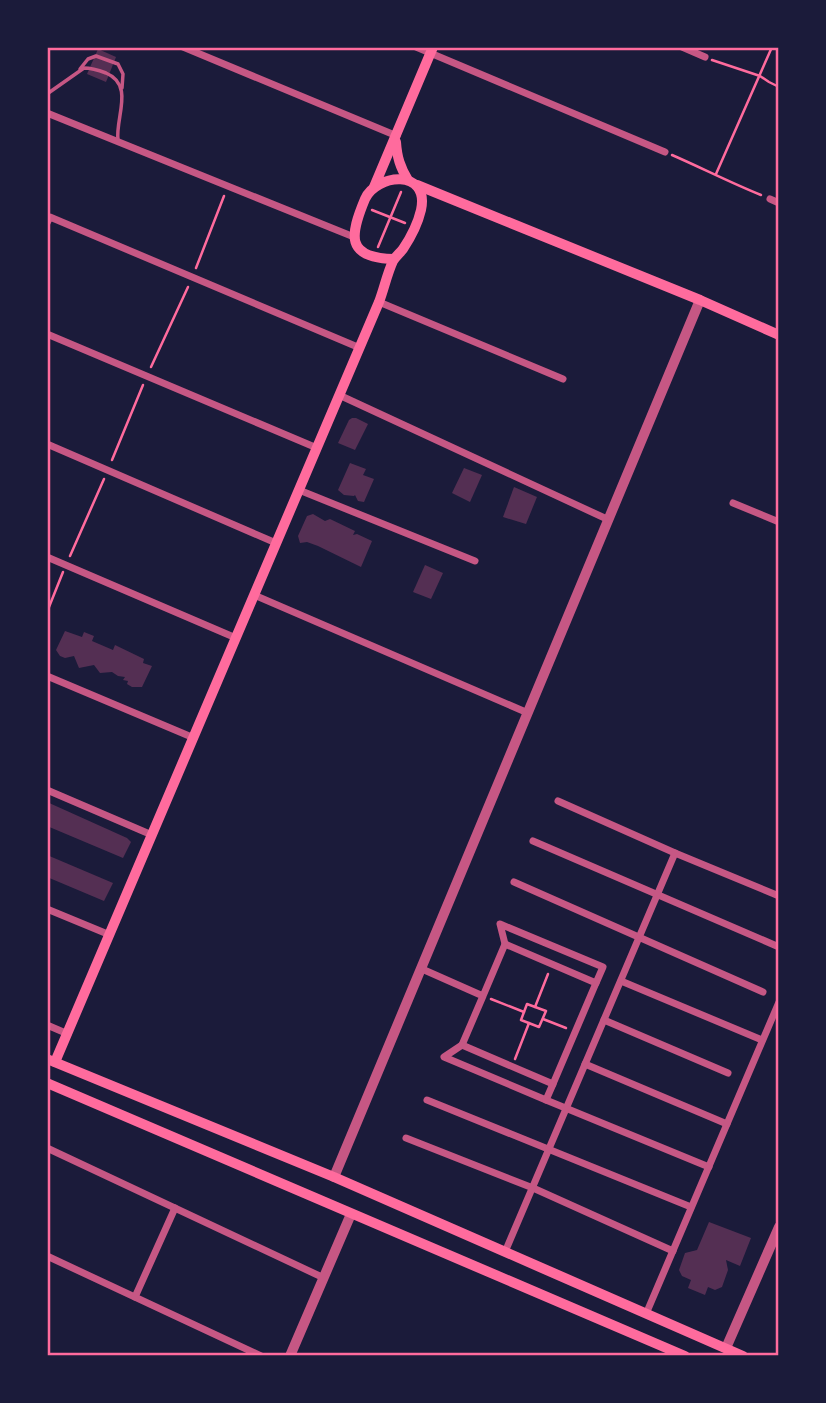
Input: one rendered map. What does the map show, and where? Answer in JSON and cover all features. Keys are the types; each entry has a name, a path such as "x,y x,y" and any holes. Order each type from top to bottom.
{"main road":[{"path":"394,259 374,257 361,251 355,244 355,224 397,136 431,50"},
{"path":"397,136 397,157 422,196 415,227 394,259 360,348 68,1034 51,1061 334,1177 743,1356"},
{"path":"374,187 387,182 410,181 779,335"},
{"path":"49,1088 685,1356"},
{"path":"507,1280 510,1254"}],"street":[{"path":"183,47 397,136"},
{"path":"205,56 208,47"},
{"path":"416,47 431,50 665,152"},
{"path":"682,47 705,57"},
{"path":"47,113 354,237"},
{"path":"770,199 779,203"},
{"path":"49,220 360,348"},
{"path":"334,1177 700,300"},
{"path":"379,302 563,379"},
{"path":"47,334 317,447"},
{"path":"339,395 609,520"},
{"path":"47,444 276,543"},
{"path":"299,490 475,561"},
{"path":"733,503 779,522"},
{"path":"47,557 236,638"},
{"path":"254,595 528,713"},
{"path":"47,676 194,738"},
{"path":"47,790 152,835"},
{"path":"558,800 779,896"},
{"path":"533,841 779,947"},
{"path":"510,1254 549,1149 675,853"},
{"path":"514,882 763,992"},
{"path":"47,909 110,935"},
{"path":"547,1100 603,967 499,924 505,944 462,1045 444,1057 566,1108 709,1167"},
{"path":"505,944 596,982"},
{"path":"422,969 483,996"},
{"path":"621,981 762,1040"},
{"path":"646,1314 779,1002"},
{"path":"604,1020 729,1073"},
{"path":"47,1025 68,1034"},
{"path":"462,1045 553,1084"},
{"path":"585,1064 727,1124"},
{"path":"427,1100 691,1208"},
{"path":"406,1138 533,1188 673,1251"},
{"path":"47,1148 324,1279"},
{"path":"135,1297 175,1208"},
{"path":"290,1356 351,1214"},
{"path":"726,1348 774,1251 779,1227"},
{"path":"47,1256 261,1356"}],"lane":[{"path":"76,73 88,59 96,56 118,64 123,74 123,99 117,132 119,142"},
{"path":"47,94 84,68 111,75 122,90"}],"path":[{"path":"716,174 772,47"},
{"path":"705,57 760,76 779,86"},
{"path":"665,152 770,199"},
{"path":"374,257 390,217 410,181"},
{"path":"47,611 147,376 193,277 228,186"},
{"path":"362,206 415,227"},
{"path":"535,1007 552,964"},
{"path":"483,996 524,1012"},
{"path":"527,1004 535,1007 546,1011 539,1027 521,1020 527,1004"},
{"path":"543,1018 575,1032"},
{"path":"512,1066 529,1023"}],"building":[{"path":"98,49 116,57 106,82 87,74"},
{"path":"352,418 368,424 355,450 338,443"},
{"path":"350,463 366,469 363,475 374,479 364,502 358,501 355,495 344,495 338,490"},
{"path":"464,468 482,475 470,502 452,493"},
{"path":"514,487 537,497 526,524 503,517"},
{"path":"313,514 325,521 330,519 355,531 353,535 357,534 372,541 361,567 318,546 307,542 300,543 298,536 307,516"},
{"path":"425,565 443,573 431,599 413,592"},
{"path":"65,631 82,637 84,632 94,636 92,641 113,650 115,645 144,659 143,663 152,666 142,687 132,687 127,684 128,681 123,680 125,677 112,672 100,673 94,665 79,668 74,656 60,656 56,650"},
{"path":"47,802 127,838 131,842 123,858 47,826"},
{"path":"47,855 113,883 104,901 47,877"},
{"path":"709,1222 751,1238 740,1266 726,1260 728,1270 722,1287 715,1290 708,1287 705,1295 688,1288 691,1280 682,1276 679,1270 685,1253 697,1250"}]}
